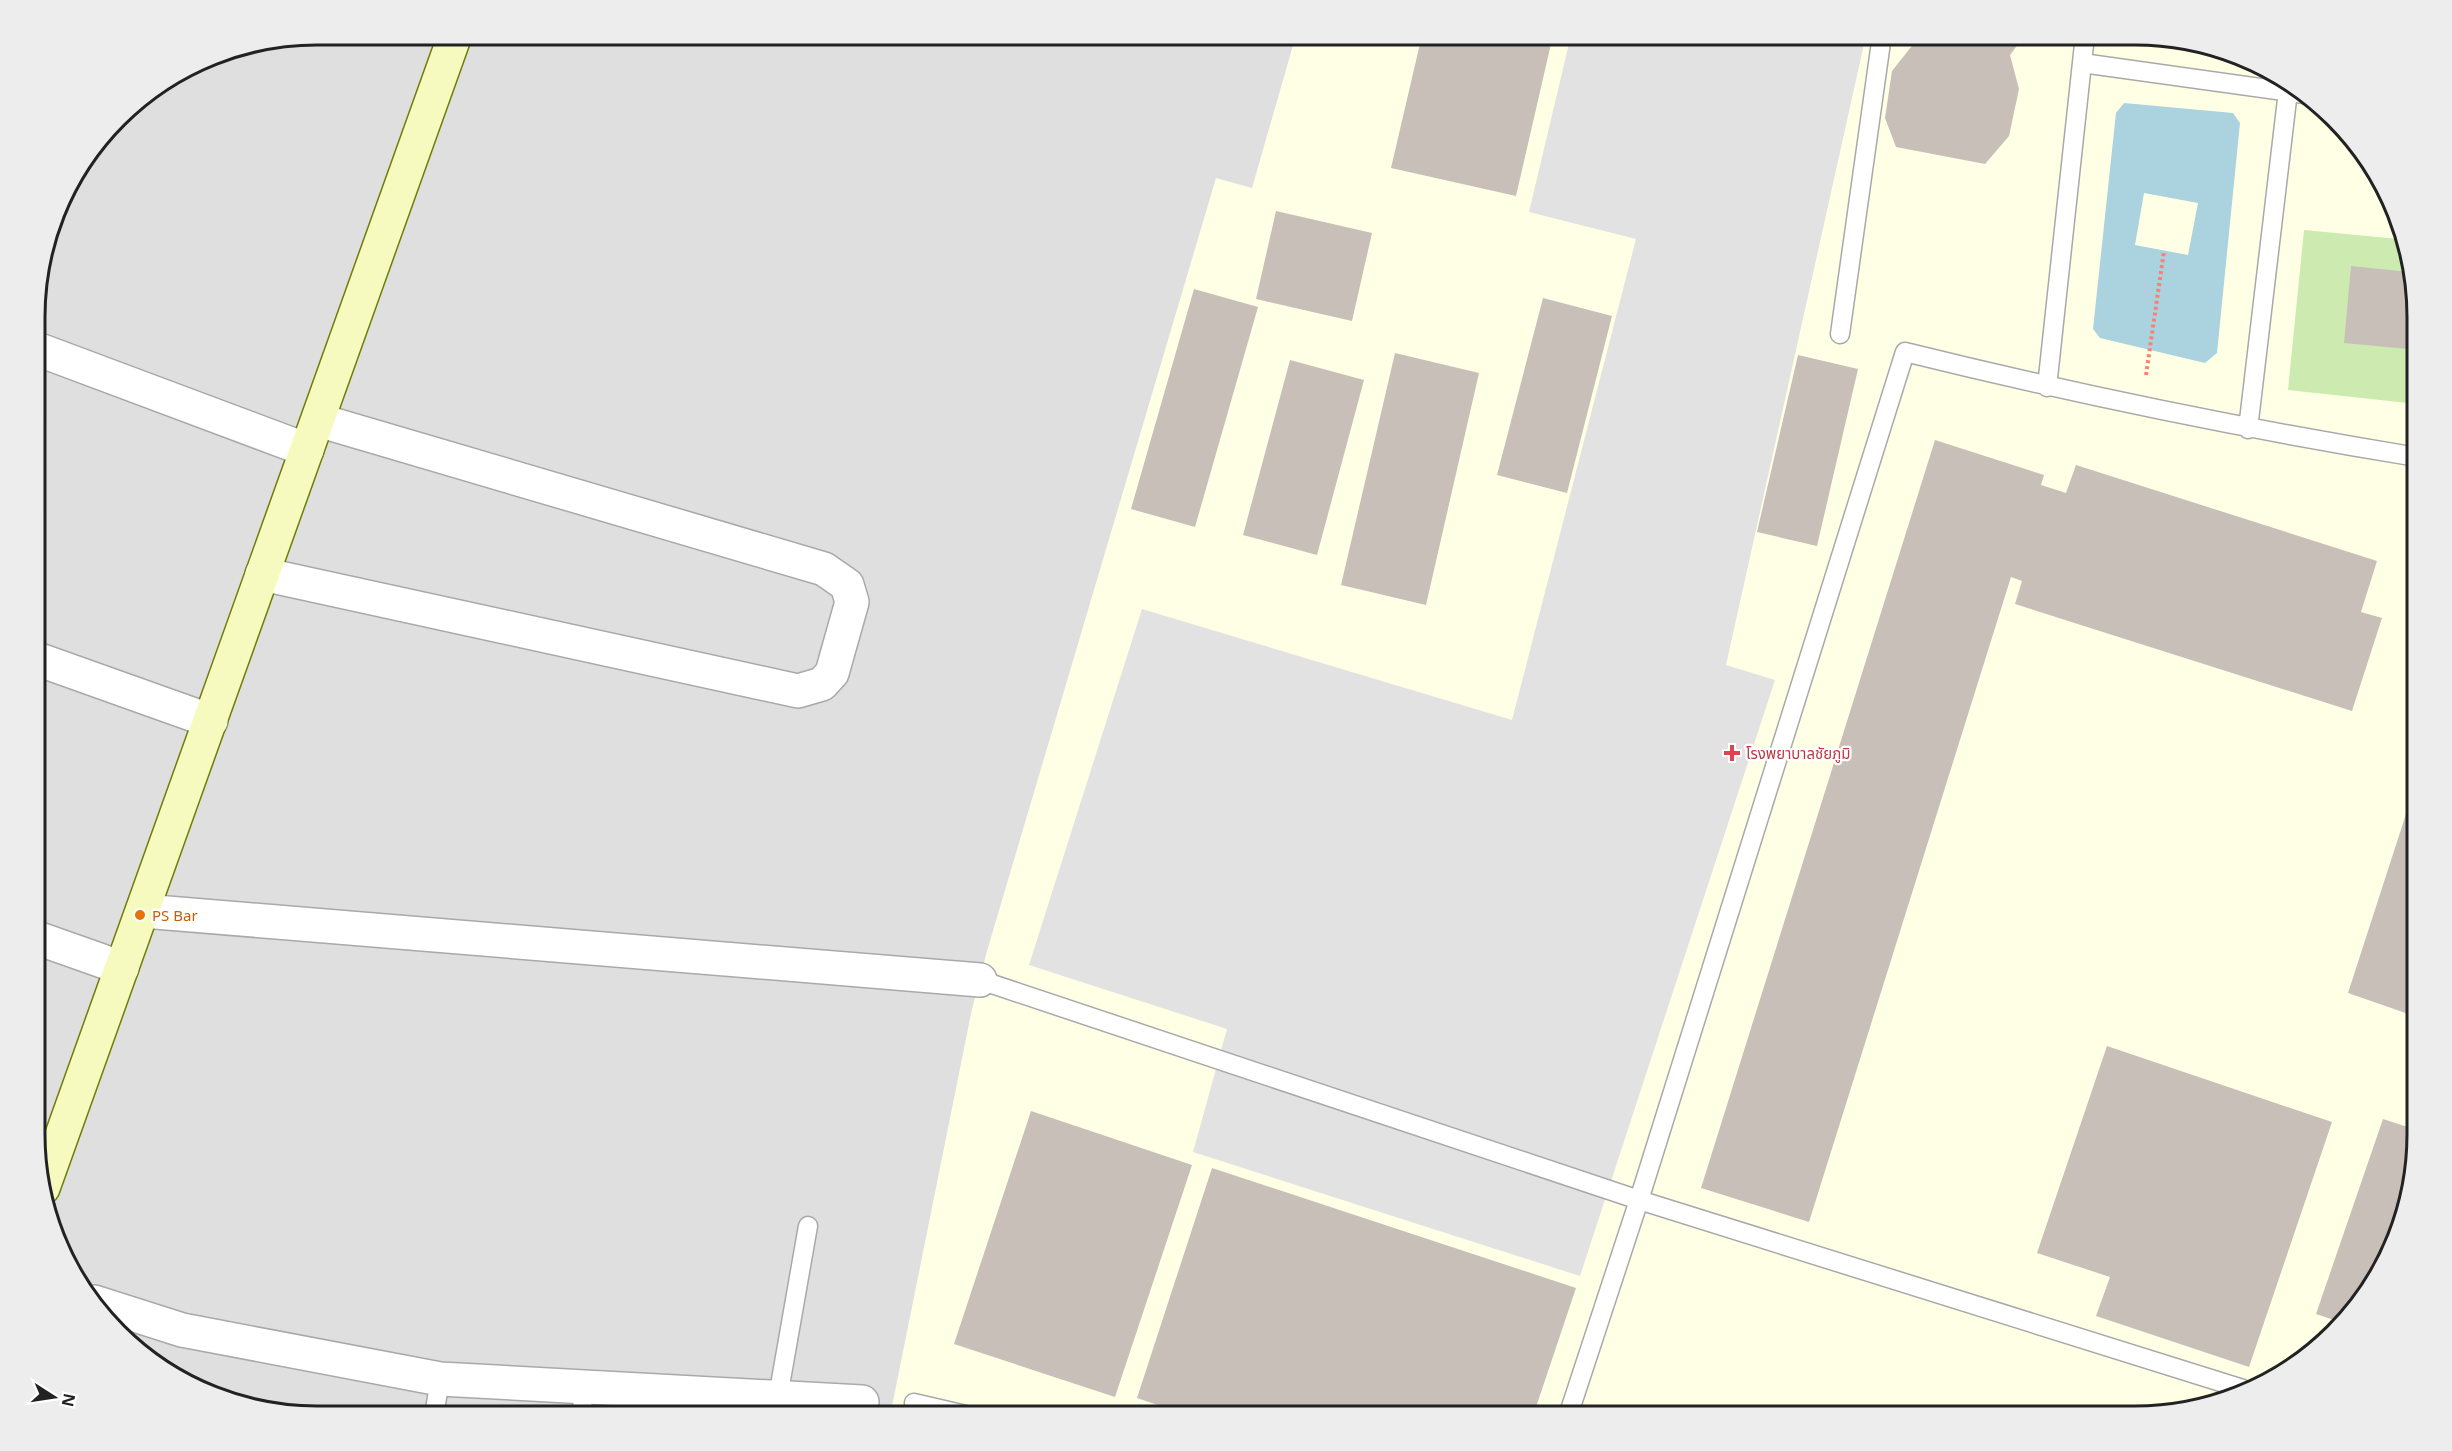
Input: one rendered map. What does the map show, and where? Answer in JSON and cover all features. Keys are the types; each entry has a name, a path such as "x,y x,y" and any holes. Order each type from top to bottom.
{"street":[{"path":"48,1176 451,45"},
{"path":"45,352 313,435 824,568 848,585 852,602 832,673 822,684 798,690 262,574"},
{"path":"45,663 210,721"},
{"path":"143,911 980,980"},
{"path":"45,942 122,968"},
{"path":"107,1306 182,1330 440,1379 583,1402 778,1397 862,1402"}],"lane":[{"path":"1840,334 1880,45"},
{"path":"2047,387 2084,45"},
{"path":"2082,63 2287,92"},
{"path":"2248,429 2295,97"},
{"path":"1571,1406 1639,1200 1905,352 2047,387 2248,429 2407,455"},
{"path":"980,980 1639,1200 2235,1387"},
{"path":"778,1397 808,1226"},
{"path":"436,1406 440,1379"},
{"path":"914,1403 927,1406"}],"path":[{"path":"2149,350 2164,251"}],"shaded area":[{"path":"317,45 2135,45 2188,50 2222,59 2255,73 2301,101 2351,151 2371,181 2386,213 2398,247 2405,282 2407,555 2380,1252 2351,1300 2301,1350 2255,1378 2205,1397 2170,1404 2135,1406 317,1406 282,1404 247,1397 213,1385 181,1370 151,1350 101,1300 81,1270 59,1221 54,1204 47,1169 45,1134 45,317 50,264 59,230 81,181 101,151 125,125 151,101 181,81 230,59 247,54 282,47"},
{"name":"โรงพยาบาลชัยภูมิ","path":"1293,45 2135,45 2170,47 2222,59 2255,73 2301,101 2327,125 2351,151 2379,197 2393,230 2405,282 2407,317 2407,1134 2402,1187 2386,1238 2371,1270 2351,1300 2327,1326 2301,1350 2255,1378 2205,1397 2153,1405 892,1406 972,1009 987,951 1216,178 1252,188"},
{"path":"1569,45 1864,45 1726,665 1775,680 1580,1276 1193,1152 1227,1029 1029,965 1142,609 1512,720 1636,239 1529,212"}],"green space":[{"path":"2304,230 2396,239 2405,282 2407,403 2288,390"}],"water":[{"path":"2124,103 2233,113 2240,123 2217,353 2205,363 2100,338 2093,329 2116,113","holes":["2144,193 2198,203 2188,255 2135,245"]}],"building":[{"path":"1420,45 1551,45 1516,196 1391,168"},
{"path":"1913,45 2018,45 2010,55 2019,89 2009,136 1985,164 1896,147 1885,118 1892,71"},
{"path":"1276,211 1372,233 1352,321 1256,299"},
{"path":"2351,266 2403,271 2407,349 2344,343"},
{"path":"1194,289 1258,307 1195,527 1131,509"},
{"path":"1543,298 1612,316 1567,493 1497,475"},
{"path":"1395,353 1479,373 1426,605 1341,585"},
{"path":"1798,355 1858,369 1817,546 1757,532"},
{"path":"1290,360 1364,380 1317,555 1243,535"},
{"path":"1935,440 2044,475 2041,485 2066,493 2076,465 2377,561 2361,612 2382,618 2352,711 2015,604 2022,581 2011,577 1809,1222 1701,1188"},
{"path":"2406,814 2407,814 2407,1014 2348,993"},
{"path":"2107,1046 2332,1122 2249,1367 2096,1316 2110,1277 2037,1253"},
{"path":"1031,1111 1192,1165 1115,1397 954,1344"},
{"path":"2383,1119 2407,1127 2402,1187 2393,1221 2379,1254 2351,1300 2333,1320 2316,1314"},
{"path":"1212,1168 1576,1288 1536,1406 1161,1406 1137,1398"}],"place":[{"name":"โรงพยาบาลชัยภูมิ","path":"1732,753"},
{"name":"PS Bar","path":"140,915"}]}
